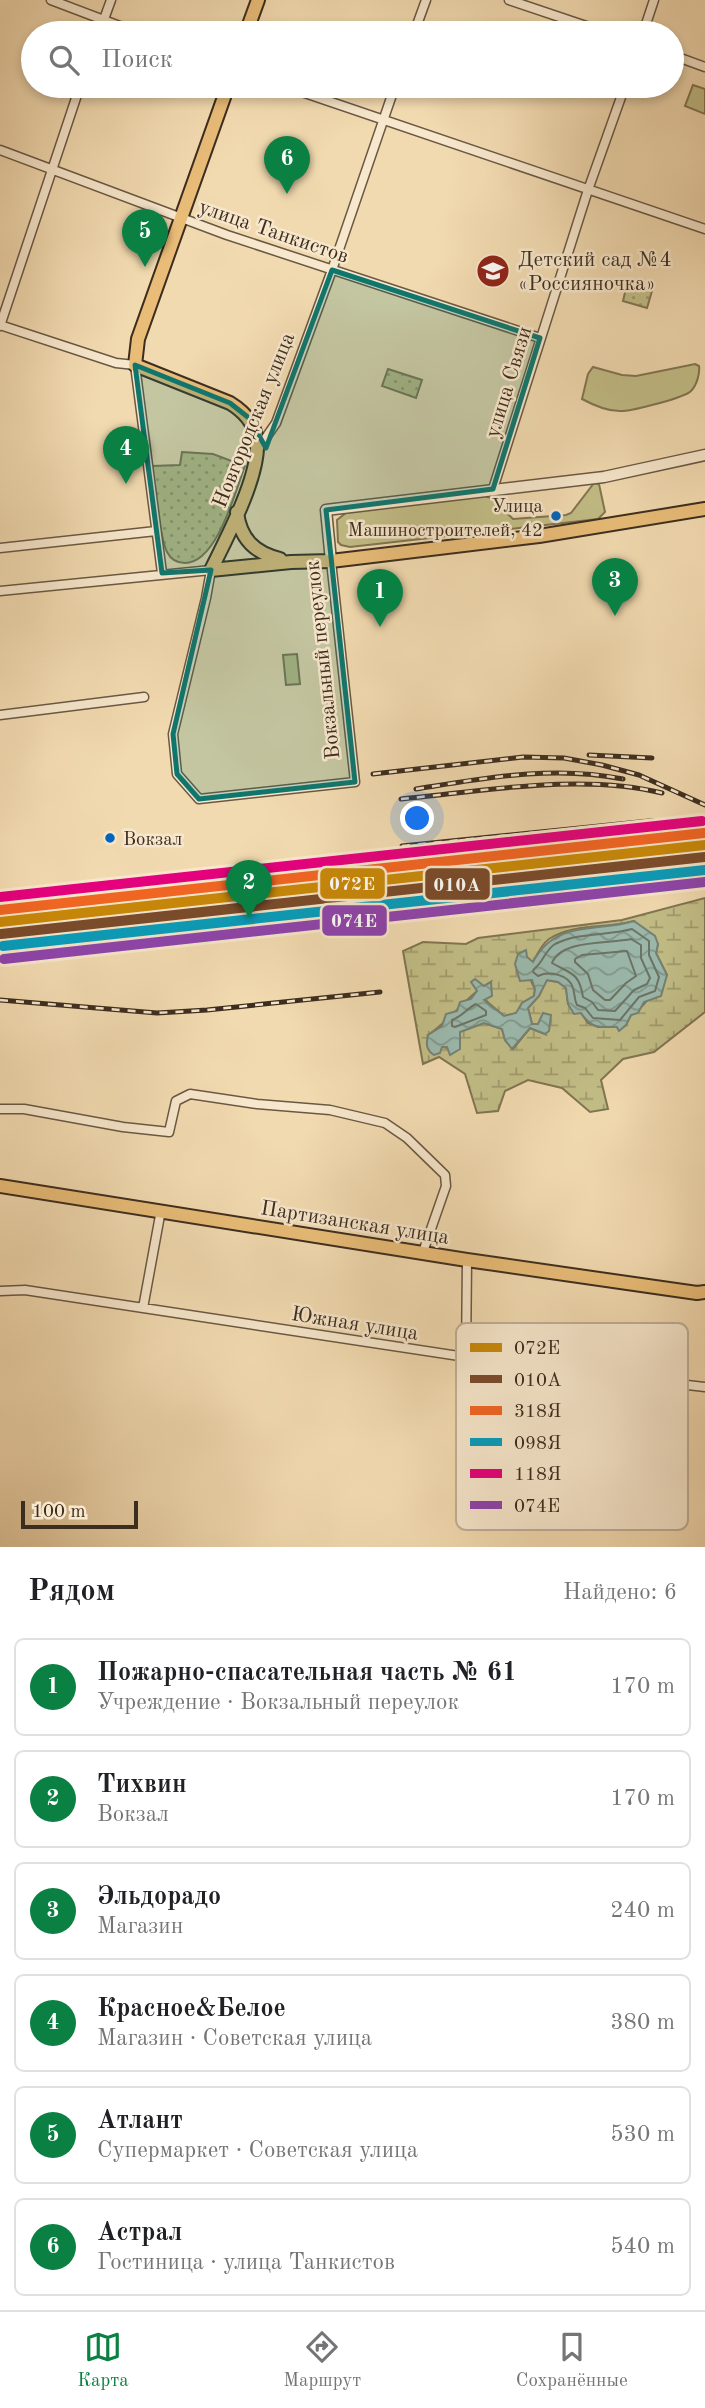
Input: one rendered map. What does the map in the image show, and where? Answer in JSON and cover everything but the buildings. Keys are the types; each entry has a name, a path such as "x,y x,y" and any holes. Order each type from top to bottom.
{"main road":[{"path":"250,21 258,0"},
{"path":"224,98 138,339 135,365 242,410 252,424 258,449"},
{"name":"Новгородская улица","path":"211,570 249,484 258,449"},
{"path":"211,570 331,561 585,530 705,509"},
{"path":"237,512 240,529 250,544 267,556 291,562"},
{"name":"Партизанская улица","path":"0,1186 467,1259 705,1292"}],"street":[{"path":"51,0 103,20 111,0"},
{"path":"418,21 426,0"},
{"path":"509,0 571,21"},
{"path":"647,21 654,0"},
{"path":"684,59 705,67"},
{"path":"76,98 0,325 116,362 135,365 162,573"},
{"path":"318,98 705,229"},
{"name":"Новгородская улица","path":"258,449 276,423 391,98"},
{"name":"улица Связи","path":"493,489 587,190 621,98"},
{"name":"улица Танкистов","path":"0,150 181,218 540,338"},
{"path":"493,489 604,477 705,455"},
{"name":"Вокзальный переулок","path":"177,774 200,799 355,782 326,510 493,489"},
{"path":"0,548 156,531"},
{"path":"0,592 211,570"},
{"name":"Новгородская улица","path":"177,774 173,734 211,570"},
{"path":"0,715 144,697"},
{"path":"0,1109 24,1109 123,1127 169,1132 176,1101 190,1094 257,1104 330,1110 386,1123 407,1138 445,1175 446,1186 423,1252"},
{"path":"143,1308 161,1210"},
{"path":"466,1323 467,1259"},
{"name":"Южная улица","path":"0,1291 25,1290 456,1355"}],"highlighted area":[{"path":"332,270 540,338 493,489 326,510 355,782 199,799 177,774 173,734 211,570 162,573 135,365 230,403 249,418 266,448"}],"green space":[{"path":"693,85 705,89 705,114 685,106"},
{"path":"627,284 652,291 647,308 623,301"},
{"path":"695,364 699,366 699,372 691,391 670,400 618,411 602,408 582,399 588,374 593,367 636,376"},
{"path":"388,369 422,380 416,398 382,386"},
{"path":"182,452 213,454 245,466 215,539 196,560 185,563 172,559 164,545 152,466 180,465"},
{"path":"594,483 599,484 605,512 598,519 350,547 338,542 337,520 347,512 482,495 491,498 513,519 566,515 571,513"},
{"path":"297,654 300,684 286,685 283,655"},
{"path":"705,898 705,1012 654,1052 623,1059 601,1080 608,1109 590,1112 562,1088 528,1080 505,1091 498,1111 477,1113 465,1074 439,1057 423,1064 403,951 423,942 466,944 478,938 622,920","holes":["634,921 658,944 656,953 667,975 619,1030 617,1027 598,1027 588,1023 581,1013 568,1004 566,988 558,982 546,980 539,996 528,1008 532,1024 538,1024 545,1034 530,1028 513,1049 505,1040 502,1029 484,1023 459,1032 459,1049 442,1047 428,1035 491,982 484,999 504,1016 517,1013 522,1003 534,996 535,989 518,954 533,962 544,944 558,934 579,928"]}],"water":[{"path":"634,921 655,936 658,944 656,953 667,975 661,996 644,1002 638,1013 631,1015 619,1031 617,1027 592,1024 581,1013 574,1014 568,1004 566,988 558,982 547,980 539,996 528,1008 532,1024 538,1024 543,1013 551,1015 549,1031 545,1034 530,1028 512,1049 505,1040 502,1029 484,1023 460,1032 460,1049 450,1055 447,1047 442,1047 440,1053 434,1055 429,1051 428,1035 442,1026 446,1014 457,1011 460,1002 471,999 477,991 471,982 475,979 484,986 491,982 492,996 484,1000 504,1016 516,1013 522,1003 534,996 535,989 532,980 520,981 515,964 518,954 526,950 527,957 533,962 542,948 565,933"}],"railway":[{"path":"589,755 652,758"},
{"path":"373,774 523,757 564,758 639,775 705,805"},
{"path":"416,789 494,777 545,773 623,779"},
{"path":"401,799 566,784 599,784 662,793"},
{"path":"402,846 649,821 705,819"},
{"path":"0,892 131,892"},
{"path":"0,1000 157,1013 380,992"}],"transit line":[{"name":"118Я","path":"0,897 702,821"},
{"name":"318Я","path":"0,910 704,833"},
{"name":"072Е","path":"0,922 705,845"},
{"name":"010А","path":"1,934 705,857"},
{"name":"098Я","path":"3,946 705,870"},
{"name":"074Е","path":"4,959 705,882"}],"place":[{"name":"Астрал","path":"287,194"},
{"name":"Атлант","path":"145,267"},
{"name":"Детский сад №4 «Россияночка»","path":"493,271"},
{"name":"Красное&Белое","path":"126,484"},
{"name":"Улица Машиностроителей, 42","path":"556,516"},
{"name":"Эльдорадо","path":"615,616"},
{"name":"Пожарно-спасательная часть № 61","path":"380,627"},
{"name":"Вокзал","path":"110,838"},
{"name":"Тихвин","path":"249,918"}]}
